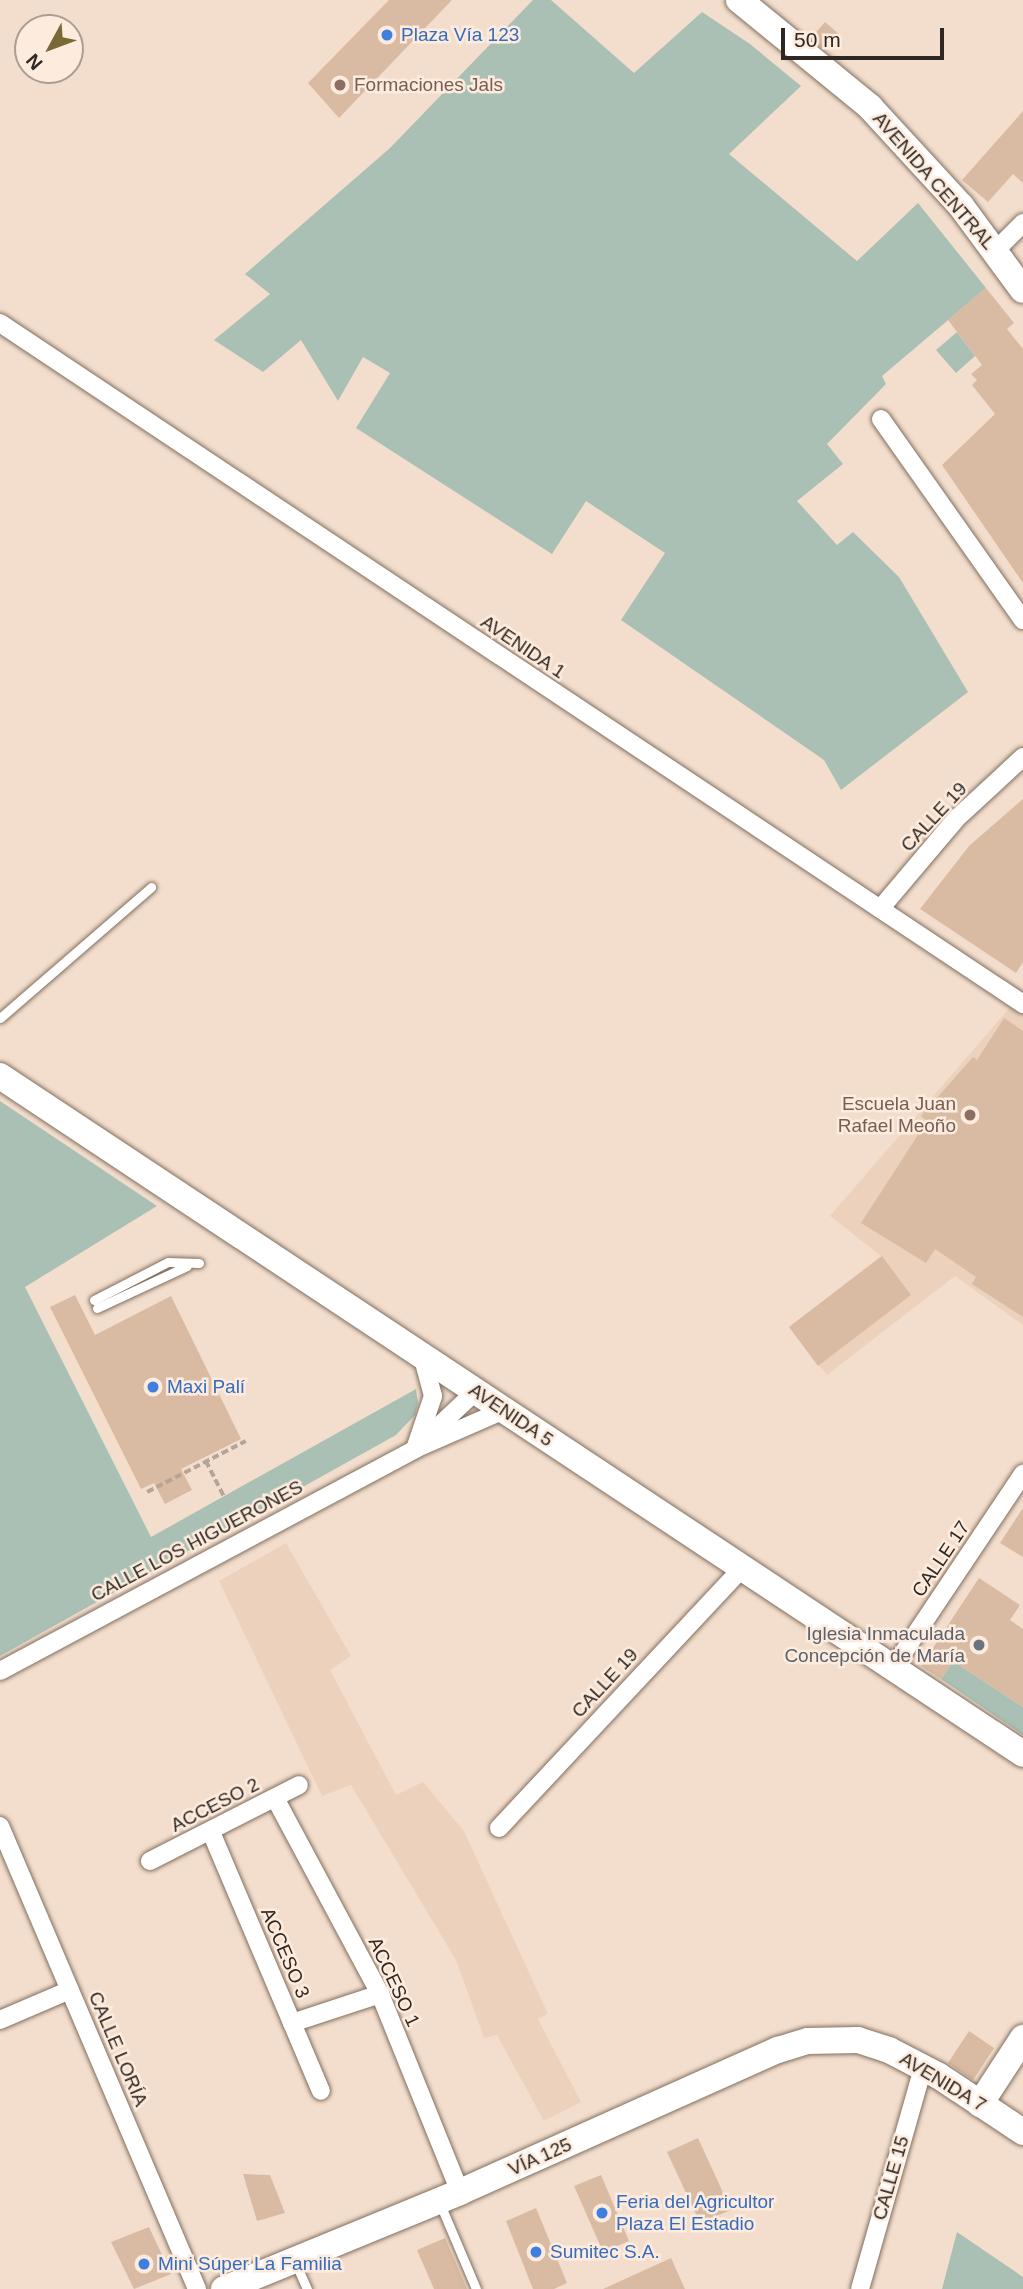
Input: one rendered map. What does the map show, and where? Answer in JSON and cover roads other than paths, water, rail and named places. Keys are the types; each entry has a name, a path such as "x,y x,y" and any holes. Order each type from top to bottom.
{"main road":[{"name":"AVENIDA CENTRAL","path":"739,0 870,107 925,165 1023,290"},
{"name":"AVENIDA 5","path":"0,1076 1023,1754"},
{"name":"VÍA 125","path":"225,2289 449,2196 778,2050 827,2038 858,2040"},
{"path":"981,2104 1023,2038"},
{"name":"AVENIDA 7","path":"858,2040 923,2068 1023,2132"}],"street":[{"path":"995,251 1023,223"},
{"name":"AVENIDA 1","path":"2,327 1023,1004"},
{"path":"881,419 1023,620"},
{"name":"CALLE 19","path":"880,909 957,818 1023,757"},
{"path":"415,1449 433,1396 430,1374 421,1355"},
{"name":"CALLE LOS HIGUERONES","path":"415,1449 476,1391"},
{"name":"CALLE LOS HIGUERONES","path":"0,1671 415,1449 504,1410"},
{"name":"CALLE 17","path":"893,1668 1023,1474"},
{"name":"CALLE 19","path":"499,1828 742,1568"},
{"name":"ACCESO 2","path":"150,1861 299,1785"},
{"name":"ACCESO 1","path":"275,1798 380,1994 449,2196"},
{"name":"CALLE LORÍA","path":"0,1826 197,2289"},
{"name":"ACCESO 3","path":"211,1832 321,2091"},
{"path":"0,2020 70,1990"},
{"path":"292,2023 380,1994"},
{"name":"CALLE 15","path":"860,2289 923,2068"}],"lane":[{"path":"0,1018 151,887"},
{"path":"169,1262 198,1263 173,1270 96,1304 169,1262"},
{"path":"449,2196 476,2289"},
{"path":"294,2259 307,2289"}],"place":[{"name":"Plaza Vía 123","path":"387,35"},
{"name":"Formaciones Jals","path":"340,85"},
{"name":"Escuela Juan Rafael Meoño","path":"970,1115"},
{"name":"Maxi Palí","path":"153,1387"},
{"name":"Iglesia Inmaculada Concepción de María","path":"979,1645"},
{"name":"Feria del Agricultor Plaza El Estadio","path":"602,2213"},
{"name":"Sumitec S.A.","path":"536,2252"},
{"name":"Mini Súper La Familia","path":"144,2264"}]}
